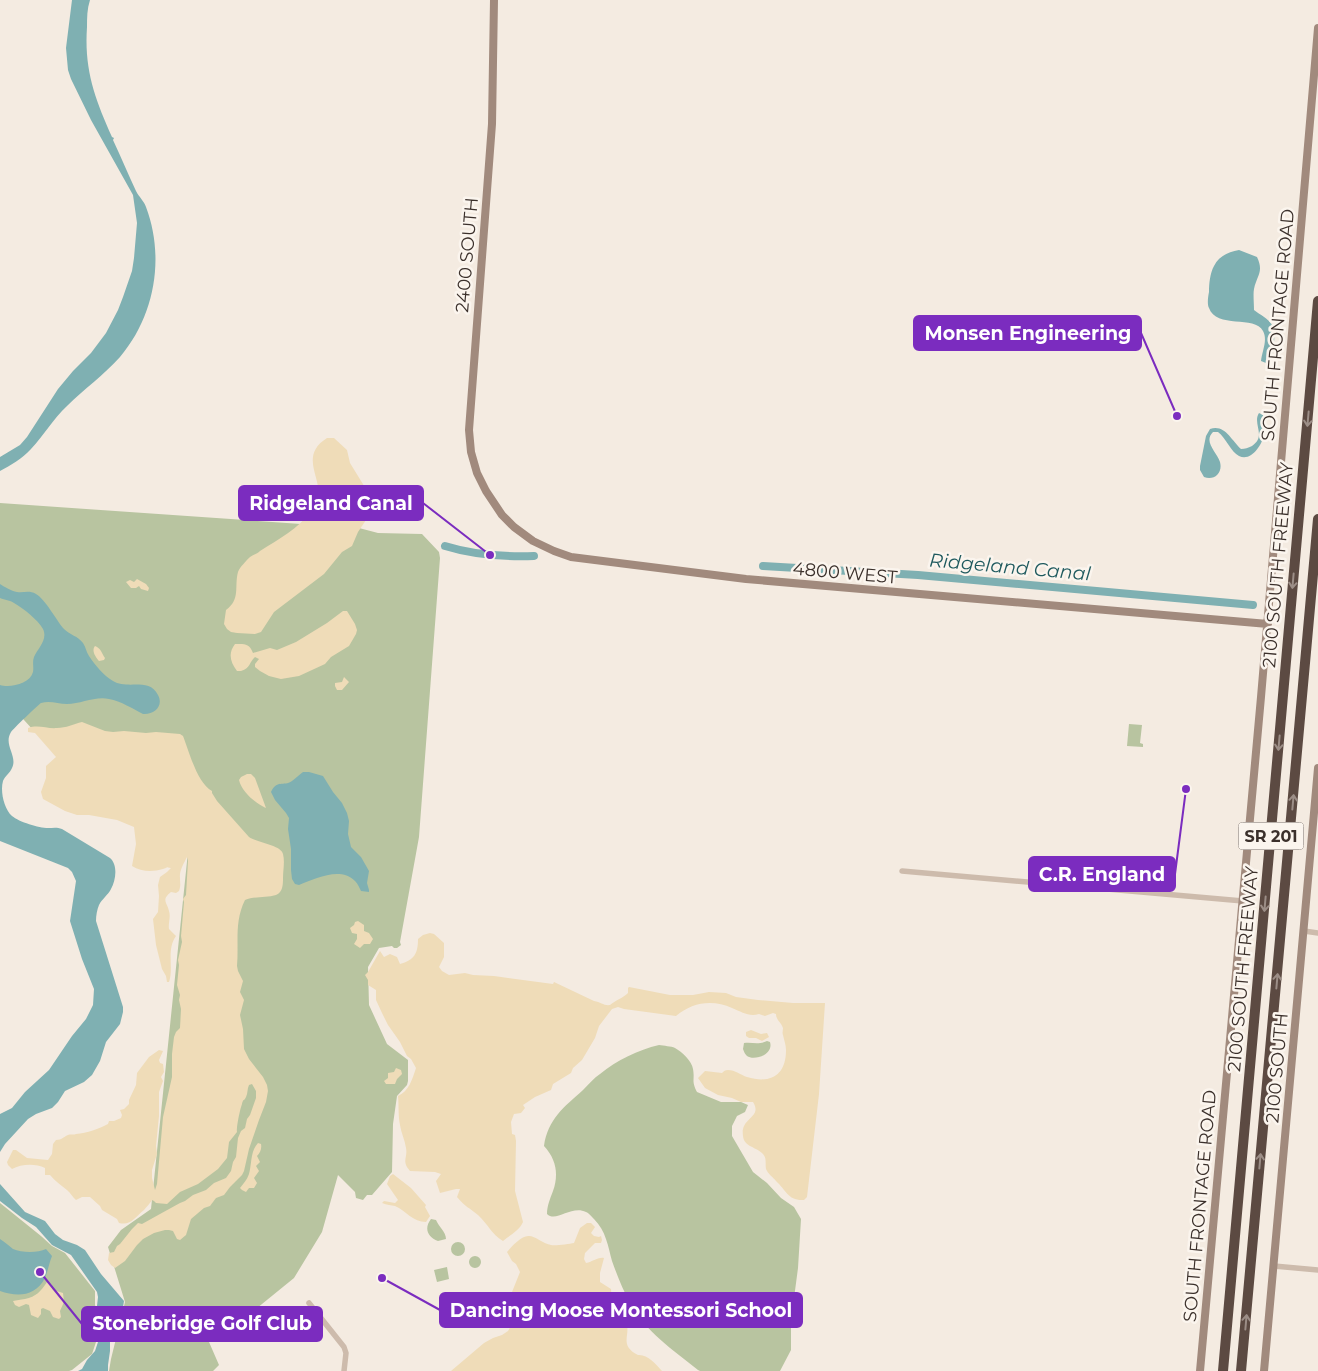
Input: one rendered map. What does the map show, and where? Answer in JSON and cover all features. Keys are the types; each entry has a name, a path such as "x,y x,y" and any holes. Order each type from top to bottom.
{"highway":[{"name":"2100 SOUTH FREEWAY","path":"1223,1371 1318,300"},
{"name":"2100 SOUTH FREEWAY","path":"1241,1371 1318,519"}],"street":[{"name":"2400 SOUTH","path":"494,0 491,140 469,430 471,452 477,473 496,507"},
{"name":"SOUTH FRONTAGE ROAD","path":"1200,1371 1268,624 1318,28"},
{"name":"4800 WEST","path":"496,507 514,527 533,541 554,552 581,559 746,579 1268,624"},
{"name":"2100 SOUTH","path":"1264,1371 1318,768"},
{"path":"902,871 1243,901"},
{"path":"1304,931 1318,932"},
{"path":"1274,1266 1318,1270"},
{"path":"308,1302 344,1347 346,1353 344,1371"}],"green space":[{"path":"0,503 359,528 378,533 422,534 439,552 419,837 401,945 397,948 392,946 379,948 368,967 369,1005 387,1044 408,1060 408,1081 407,1085 397,1096 393,1124 392,1172 372,1195 367,1195 363,1200 356,1198 355,1192 338,1175 322,1232 294,1278 251,1313 209,1342 219,1365 213,1371 109,1371 125,1302 108,1247 121,1230 151,1209 188,852 34,731 14,709 0,707"},
{"path":"1129,724 1142,725 1140,743 1143,744 1143,747 1127,746"},
{"path":"770,1042 770,1047 763,1056 754,1058 747,1056 744,1052 744,1043"},
{"path":"659,1045 675,1048 689,1060 697,1092 721,1102 741,1102 748,1105 745,1112 737,1116 732,1126 732,1136 753,1172 781,1198 794,1207 801,1219 798,1268 791,1321 791,1350 780,1371 698,1370 660,1340 636,1313 618,1277 604,1234 590,1215 580,1210 555,1216 547,1214 555,1185 556,1173 554,1161 544,1146 553,1121 569,1102 613,1064 628,1056"},
{"path":"0,1203 52,1246 65,1253 95,1291 95,1305 99,1317 95,1329 96,1342 92,1354 72,1370 0,1371"},
{"path":"431,1219 436,1220 446,1239 438,1241 429,1235 427,1229"},
{"path":"458,1242 463,1244 465,1249 463,1254 458,1256 453,1254 451,1249 453,1244"},
{"path":"473,1256 477,1256 481,1262 477,1268 473,1268 469,1264 469,1260"},
{"path":"447,1267 449,1279 437,1282 434,1270"}],"sand":[{"path":"327,438 334,438 347,450 350,463 366,489 368,498 366,520 352,546 342,552 324,574 274,612 261,632 255,634 231,632 224,624 226,610 234,602 238,572 250,557 294,528 314,506 317,501 318,485 313,461 314,453 318,445"},
{"path":"137,579 146,584 149,588 148,591 141,589 139,586 131,588 126,582 130,580 134,582"},
{"path":"343,611 347,611 355,624 356,634 349,646 331,657 325,664 299,676 281,679 269,676 255,667 259,659 255,657 248,667 241,671 237,671 233,664 231,654 235,644 250,647 253,653 270,648 277,650 296,642"},
{"path":"95,646 101,651 105,658 104,660 99,661 97,658 94,652"},
{"path":"344,677 349,682 342,690 337,690 335,683 342,682"},
{"path":"82,722 105,731 156,732 180,734 183,736 198,774 212,791 217,801 249,837 278,848 283,854 284,860 283,885 280,892 272,896 245,900 239,916 237,966 243,981 240,992 244,1000 240,1015 244,1049 263,1077 268,1091 266,1102 249,1149 244,1171 224,1195 216,1198 210,1206 204,1208 191,1219 186,1235 180,1240 177,1239 173,1231 165,1230 154,1233 143,1239 125,1261 115,1268 108,1260 109,1253 114,1252 117,1246 138,1223 142,1224 226,1178 231,1171 236,1157 238,1138 241,1131 245,1128 250,1115 256,1098 256,1091 252,1084 249,1085 247,1096 240,1110 237,1132 229,1142 227,1158 218,1169 198,1184 180,1192 167,1204 156,1203 152,1200 144,1210 127,1223 119,1223 117,1219 102,1210 90,1197 82,1197 76,1200 50,1175 45,1175 45,1168 37,1165 28,1165 12,1169 8,1165 7,1162 13,1150 27,1158 48,1160 56,1140 101,1128 108,1124 109,1121 121,1118 120,1110 129,1104 136,1085 137,1073 149,1057 159,1050 163,1051 159,1060 163,1064 164,1072 161,1077 163,1081 159,1092 157,1154 152,1170 155,1190 157,1184 163,1117 172,1077 174,1037 180,1028 181,1009 177,985 178,960 182,942 183,899 186,895 188,860 187,857 181,870 179,891 176,893 171,892 165,899 170,913 169,929 176,936 171,947 171,971 169,982 167,982 156,945 153,919 158,912 158,885 160,877 171,868 147,871 132,866 136,844 134,827 117,820 77,815 43,799 41,792 46,778 46,766 56,757 35,733 28,732 28,728 35,726 60,728"},
{"path":"247,774 251,774 255,778 266,808 253,800 243,789 239,780"},
{"path":"358,921 364,925 364,931 369,933 373,939 370,944 364,944 360,948 354,944 357,934 352,933 350,928"},
{"path":"430,933 434,934 444,943 444,957 439,967 449,975 465,973 553,984 554,982 606,1005 610,1005 626,995 629,987 670,995 693,995 709,992 726,993 736,997 758,1000 825,1003 819,1094 807,1197 804,1200 799,1200 791,1197 767,1171 763,1154 748,1145 744,1140 743,1130 755,1111 753,1102 741,1102 718,1095 705,1088 698,1078 705,1071 722,1073 728,1070 755,1079 769,1078 780,1072 786,1050 783,1028 776,1014 773,1013 765,1016 749,1014 717,1003 696,1005 676,1016 618,1007 612,1009 599,1026 595,1038 582,1060 573,1068 571,1073 553,1084 551,1090 523,1105 525,1108 521,1113 514,1114 511,1122 512,1134 515,1135 516,1141 515,1191 523,1222 517,1230 503,1241 492,1232 478,1215 457,1197 460,1189 440,1193 436,1181 441,1174 410,1171 405,1162 406,1148 399,1121 398,1096 407,1088 416,1068 388,1025 376,1000 376,990 368,985 365,975 380,951 384,957 390,954 397,957 400,964 414,956 418,939"},
{"path":"751,1030 761,1034 767,1033 769,1037 762,1041 756,1038 749,1038 746,1036 746,1032"},
{"path":"396,1068 401,1070 402,1074 395,1084 386,1084 384,1081 388,1078 388,1073 394,1072"},
{"path":"258,1143 261,1144 260,1152 257,1156 260,1162 256,1166 259,1171 254,1178 257,1183 254,1188 249,1188 246,1192 240,1188 248,1176 252,1154"},
{"path":"393,1174 411,1188 426,1205 425,1207 430,1216 426,1222 413,1218 395,1206 382,1203 384,1201 395,1203 398,1200 387,1184 390,1176"},
{"path":"587,1223 591,1223 595,1227 591,1233 594,1236 601,1236 602,1240 601,1243 595,1243 585,1253 584,1259 586,1263 604,1258 600,1282 611,1289 616,1311 627,1325 628,1347 638,1355 645,1356 651,1360 662,1371 451,1371 484,1343 502,1335 511,1326 513,1308 507,1298 512,1292 520,1272 507,1252 511,1247 526,1236 534,1237 551,1245 574,1243 580,1228"},
{"path":"47,1282 51,1284 53,1290 63,1293 64,1302 59,1319 53,1317 50,1311 43,1308 38,1318 31,1315 29,1305 26,1304 19,1307 15,1305 13,1301 35,1295"}],"water":[{"path":"72,0 90,0 87,14 87,57 89,71 100,110 136,191 146,207 152,226 155,246 153,285 149,305 142,323 120,357 62,411 28,453 0,471 0,457 20,445 27,437 58,389 91,353 106,333 123,297 132,271 134,258 137,223 133,195 91,120 68,70 66,48"},
{"path":"1239,250 1257,257 1260,266 1254,291 1254,310 1266,318 1274,332 1272,354 1266,363 1261,361 1265,338 1259,326 1219,318 1213,314 1208,306 1210,279 1214,266 1224,255"},
{"path":"1259,413 1263,415 1265,433 1258,448 1248,457 1236,454 1218,432 1213,432 1209,440 1221,466 1219,473 1214,477 1204,477 1200,466 1206,436 1210,429 1215,428 1224,431 1241,449 1248,448 1258,438 1257,417"},
{"path":"0,584 15,591 36,594 64,629 81,641 91,659 106,676 119,683 149,686 158,695 160,703 157,709 151,713 143,714 118,701 104,698 72,704 44,702 11,732 9,737 13,764 3,781 2,790 3,800 9,813 29,824 44,828 62,829 113,861 115,873 113,885 99,905 96,921 123,1012 120,1024 106,1042 100,1061 92,1075 84,1082 65,1091 52,1108 28,1119 0,1152 0,1114 12,1108 25,1092 49,1070 86,1019 93,1005 94,989 70,921 76,881 72,872 68,868 0,841 0,685 9,686 28,680 33,672 34,657 42,644 44,633 38,622 30,614 12,602 0,598"},
{"path":"303,772 323,776 342,803 349,821 348,834 351,847 361,857 369,871 367,883 369,892 361,891 355,881 342,874 327,875 299,885 295,884 292,879 288,829 289,818 271,792 278,784 289,783"},
{"path":"0,1184 25,1212 45,1221 55,1234 63,1240 85,1250 101,1274 124,1301 123,1307 110,1329 108,1371 78,1371 82,1369 95,1351 98,1342 97,1327 101,1316 97,1306 97,1292 71,1255 52,1245 36,1227 0,1201"},
{"path":"0,1239 13,1249 34,1252 46,1249 52,1256 45,1278 36,1289 19,1295 0,1291"}],"waterway":[{"name":"Ridgeland Canal","path":"445,546 489,555 534,556"},
{"name":"Ridgeland Canal","path":"763,566 918,575 1253,605"}],"place":[{"name":"Monsen Engineering","path":"1177,416"},
{"name":"Ridgeland Canal","path":"490,555"},
{"name":"C.R. England","path":"1186,789"},
{"name":"Stonebridge Golf Club","path":"40,1272"},
{"name":"Dancing Moose Montessori School","path":"382,1278"}]}
